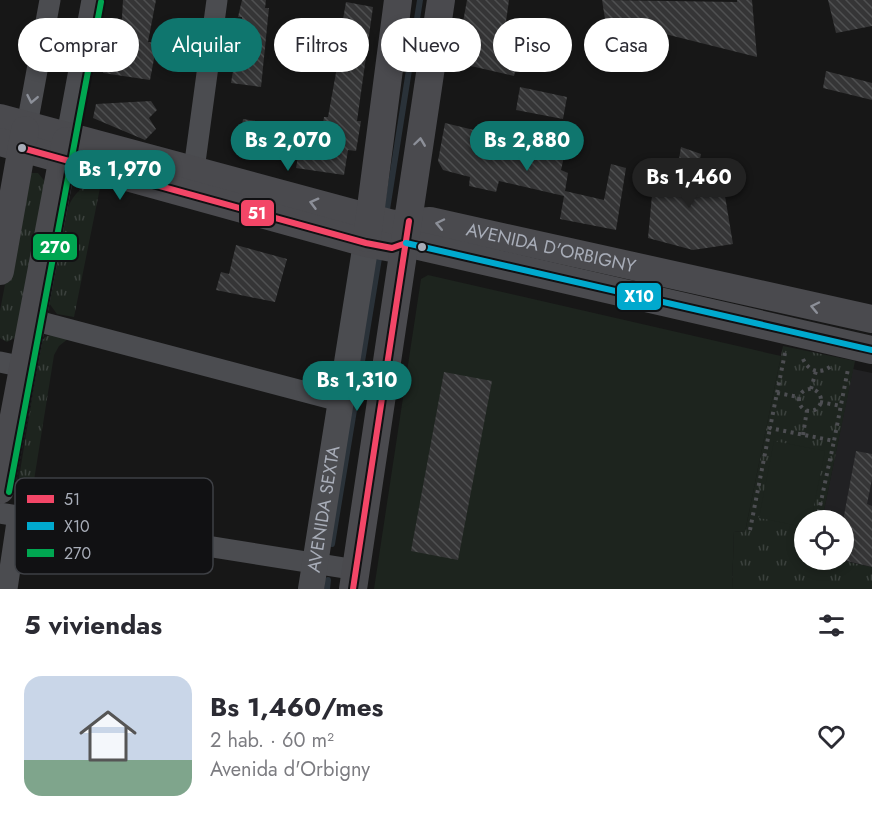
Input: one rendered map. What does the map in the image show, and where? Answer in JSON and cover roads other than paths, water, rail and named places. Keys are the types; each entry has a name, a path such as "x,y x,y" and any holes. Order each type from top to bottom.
{"main road":[{"name":"AVENIDA SEXTA","path":"337,570 385,232 398,0"},
{"name":"AVENIDA SEXTA","path":"385,232 441,0"},
{"path":"0,271 12,133 192,184 385,232"},
{"path":"0,490 12,364 33,320 65,148"},
{"name":"AVENIDA D'ORBIGNY","path":"385,232 430,221 872,319"},
{"name":"AVENIDA D'ORBIGNY","path":"385,232 861,357"}],"street":[{"path":"12,133 50,0"},
{"path":"65,148 92,0"},
{"path":"192,184 217,0"},
{"name":"AVENIDA SEXTA","path":"311,589 337,570 340,400 385,232"},
{"path":"33,320 340,400"},
{"path":"7,589 9,514"},
{"path":"213,549 337,570"}],"waterway":[{"path":"386,216 420,0"},
{"path":"332,544 380,252"},
{"path":"327,589 328,580"}]}
